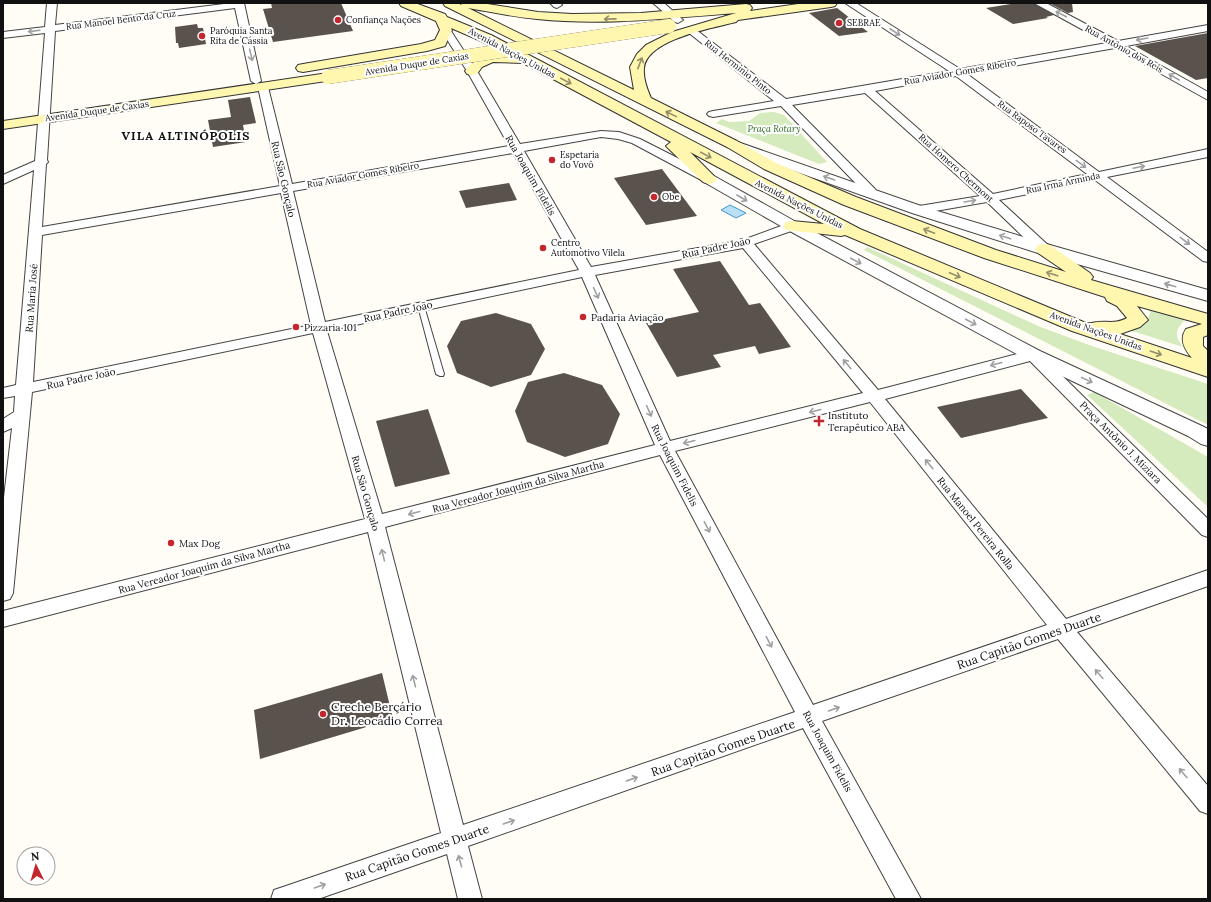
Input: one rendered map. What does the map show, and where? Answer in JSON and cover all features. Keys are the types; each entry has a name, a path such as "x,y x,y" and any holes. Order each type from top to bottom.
{"main road":[{"name":"Avenida Nações Unidas","path":"405,3 443,24 486,38 854,232 1079,327 1208,370"},
{"name":"Avenida Nações Unidas","path":"449,3 732,144 770,166 850,201 990,254 1102,290 1208,320"},
{"path":"463,3 511,13 549,17 671,20"},
{"name":"Avenida Duque de Caxias","path":"746,12 786,3"},
{"name":"Avenida Duque de Caxias","path":"3,125 44,116 671,20 831,3"},
{"path":"644,100 639,83 637,67 643,55 654,46 668,39 746,12"},
{"path":"261,82 293,70 422,48 440,42 443,24"},
{"path":"472,71 478,63 496,58 512,58 532,63"},
{"name":"Avenida Duque de Caxias","path":"3,118 44,116"},
{"path":"652,126 709,179"},
{"path":"792,226 854,232"},
{"path":"1044,250 1102,290 1124,302 1138,320 1128,327 1116,330 1079,327"},
{"path":"1208,329 1193,334 1193,347 1208,363"}],"street":[{"name":"Rua Maria José","path":"3,593 20,416 24,390 42,162 52,3"},
{"path":"658,3 671,20"},
{"name":"Rua Raposo Tavares","path":"850,3 957,72 1208,258"},
{"name":"Rua Antônio dos Reis","path":"1040,3 1116,44 1208,97"},
{"name":"Rua Manoel Bento da Cruz","path":"3,36 239,4"},
{"name":"Rua São Gonçalo","path":"239,4 261,82 319,328 375,523 454,841 470,899"},
{"name":"Rua Joaquim Fidelis","path":"443,24 472,71 587,272 665,448 809,718 909,899"},
{"name":"Rua Aviador Gomes Ribeiro","path":"713,114 867,89 1208,28"},
{"name":"Rua Herminio Pinto","path":"692,31 784,103"},
{"name":"Rua Homero Chermont","path":"867,89 990,198 1044,250"},
{"path":"784,103 871,192"},
{"name":"Rua Aviador Gomes Ribeiro","path":"36,232 601,134 619,136 636,141 709,179"},
{"name":"Avenida Nações Unidas","path":"732,144 871,192 918,210 1044,250 1208,296"},
{"name":"Rua Irmã Arminda","path":"918,210 990,198 1208,153"},
{"path":"3,180 42,162"},
{"path":"709,179 792,226 1033,355 1195,431 1208,439"},
{"name":"Rua Padre João","path":"3,393 24,390 587,272 746,242 792,226"},
{"name":"Rua Manoel Pereira Rolla","path":"746,242 874,396 1062,629 1208,803"},
{"name":"Rua Vereador Joaquim da Silva Martha","path":"3,619 665,448 1033,355"},
{"name":"Praça Antônio J. Miziara","path":"1033,355 1208,530"},
{"path":"3,426 20,416"},
{"name":"Rua Capitão Gomes Duarte","path":"283,899 809,718 1208,578"}],"lane":[{"path":"421,306 440,374"}],"green space":[{"name":"Praça Rotary","path":"774,112 784,115 827,162 819,164 716,123 722,119 729,122 749,121 760,113"},
{"path":"867,247 1038,326 1089,345 1208,384 1208,425 864,250"},
{"path":"1148,308 1186,319 1177,332 1178,339 1183,347 1129,330 1146,324 1150,313"},
{"path":"1094,392 1208,457 1208,507 1087,395"}],"water":[{"path":"730,205 746,213 736,218 721,210"}],"building":[{"path":"271,3 341,3 353,31 273,42 263,9 272,8"},
{"path":"1017,3 1033,3 1054,15 1046,17 1048,18 1013,24 986,8"},
{"path":"1049,3 1072,3 1073,12 1068,13"},
{"name":"SEBRAE","path":"837,8 868,32 839,36 809,13"},
{"path":"197,24 198,28 203,28 206,44 179,48 178,43 176,43 175,27"},
{"path":"1208,33 1208,78 1196,80 1135,46"},
{"path":"250,97 256,123 243,125 246,142 213,147 208,120 231,117 228,100"},
{"path":"662,169 697,216 646,225 614,178"},
{"path":"509,183 517,200 466,208 459,191"},
{"path":"720,261 749,305 760,303 791,347 759,354 755,346 713,355 721,367 677,377 646,323 699,312 673,269"},
{"path":"496,313 531,324 545,349 531,375 491,387 457,373 447,346 461,321"},
{"path":"564,373 602,385 620,414 608,444 565,457 527,442 515,411 528,382"},
{"path":"1021,389 1048,418 961,438 937,407"},
{"path":"428,409 450,474 395,487 376,421"},
{"name":"Creche Berçário Dr. Leocádio Correa","path":"382,673 393,719 260,759 254,710"}],"place":[{"name":"Confiança Nações","path":"338,20"},
{"name":"SEBRAE","path":"839,23"},
{"name":"Paróquia Santa Rita de Cássia","path":"202,36"},
{"name":"Espetaria do Vovô","path":"552,160"},
{"name":"Obe","path":"654,197"},
{"name":"Centro Automotivo Vilela","path":"543,248"},
{"name":"Padaria Aviação","path":"583,317"},
{"name":"Pizzaria 101","path":"296,327"},
{"name":"Instituto Terapêutico ABA","path":"819,421"},
{"name":"Max Dog","path":"171,543"},
{"name":"Creche Berçário Dr. Leocádio Correa","path":"323,714"}],"district":[{"name":"VILA ALTINÓPOLIS","path":"186,136"}]}
